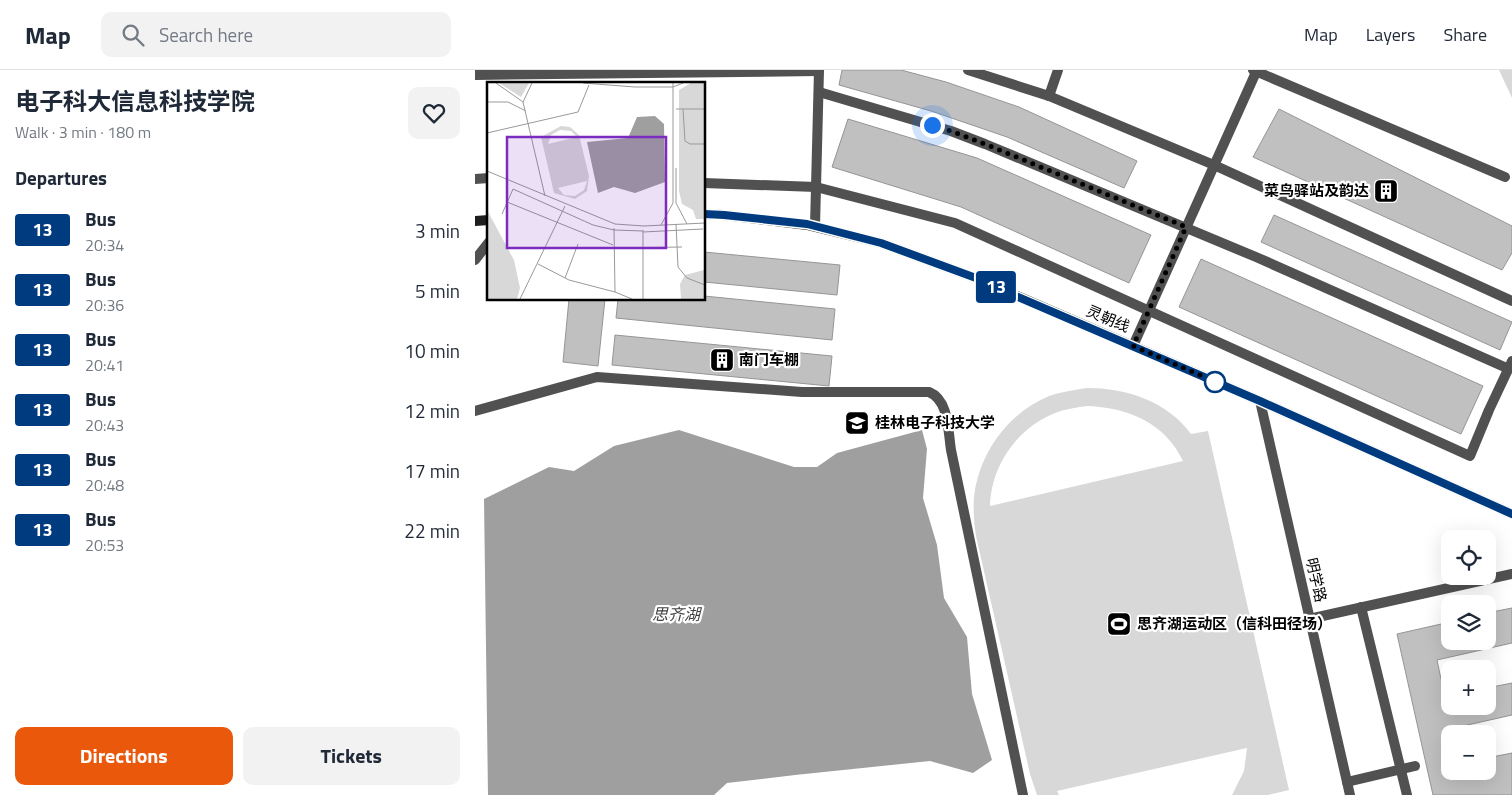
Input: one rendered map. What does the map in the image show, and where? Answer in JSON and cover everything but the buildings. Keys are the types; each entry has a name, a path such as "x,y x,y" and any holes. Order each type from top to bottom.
{"main road":[{"name":"灵朝线","path":"705,214 815,226 881,243 976,278 1260,401 1512,514"}],"street":[{"path":"475,75 623,76 819,70 815,226"},
{"path":"968,70 1049,96 1214,165 1512,301"},
{"path":"1049,96 1058,70"},
{"path":"1133,346 1256,71 1505,177"},
{"path":"705,183 816,187 955,223 1471,456 1489,410 1510,365 1186,227 951,131 819,92"},
{"path":"475,260 487,245"},
{"path":"475,411 597,377 802,392 932,393 941,401 945,412 951,450 1023,795"},
{"name":"明学路","path":"1260,401 1350,795"},
{"path":"1309,618 1512,574"},
{"path":"1361,607 1407,795"},
{"path":"1347,782 1415,766"}],"shaded area":[{"path":"1499,70 1512,70 1512,98"},
{"name":"思齐湖运动区（信科田径场）","path":"1087,388 1131,394 1158,405 1170,413 1191,434 1208,431 1289,790 1268,795 1232,795 1244,771 1247,748 1057,791 1059,795 1037,795 1030,774 976,536 974,497 982,465 989,450 1009,424 1034,403 1049,396","holes":["1088,406 1103,407 1131,414 1156,427 1175,448 1183,461 990,506 995,477 1001,463 1018,438 1029,428 1063,410"]}],"water":[{"name":"思齐湖","path":"679,430 794,467 817,467 837,453 922,430 927,449 923,498 937,545 944,598 967,637 972,694 992,760 973,773 930,761 727,783 714,795 488,795 484,499 549,467 574,471 614,446"}],"bus line":[{"name":"13","path":"705,214 807,224 881,243 976,278 1260,401 1512,514"}],"place":[{"name":"菜鸟驿站及韵达","path":"1386,191"},
{"name":"南门车棚","path":"722,360"},
{"name":"桂林电子科技大学","path":"857,423"},
{"name":"思齐湖运动区（信科田径场）","path":"1119,624"}],"route":[{"path":"932,125 985,144 1186,227 1133,346 1223,385 1215,382"}]}
